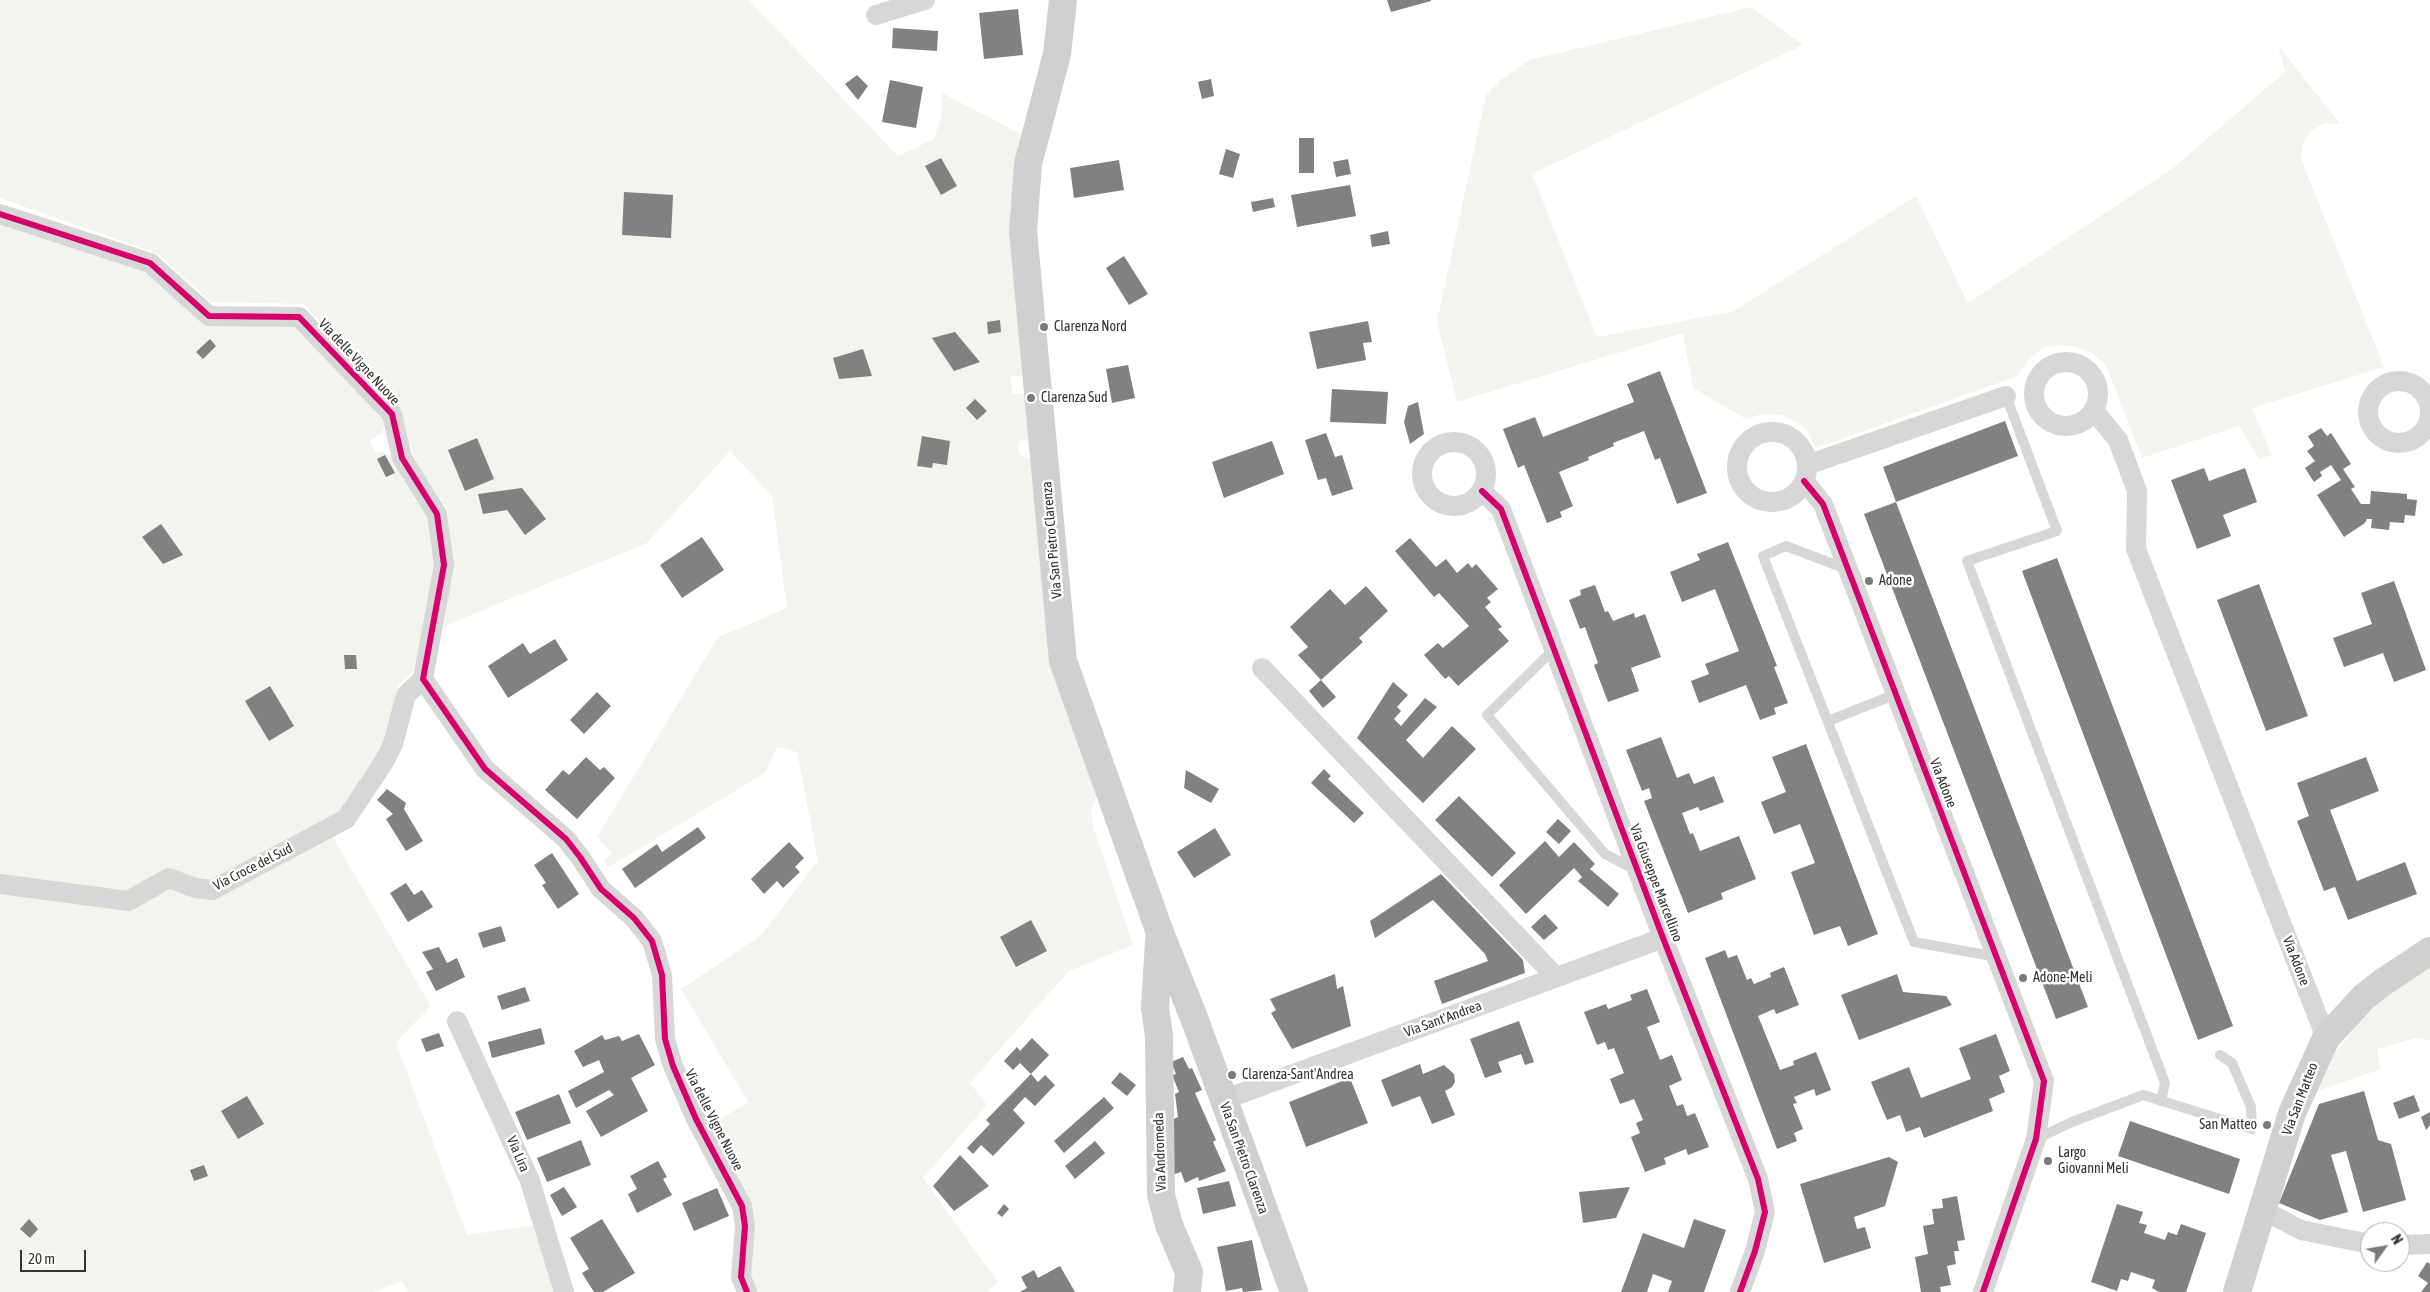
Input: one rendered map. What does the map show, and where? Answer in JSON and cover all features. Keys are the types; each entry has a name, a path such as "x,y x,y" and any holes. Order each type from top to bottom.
{"main road":[{"name":"Via San Pietro Clarenza","path":"1063,0 1057,54 1028,164 1023,231 1063,661 1159,930 1196,1022 1294,1292"},
{"name":"Via Andromeda","path":"1159,930 1159,962 1155,1008 1159,1036 1160,1195 1168,1225 1189,1272 1187,1292"},
{"name":"Via San Matteo","path":"2237,1292 2292,1113 2326,1038 2364,997 2430,951"},
{"path":"1159,1036 1164,1026 1174,1020 1186,1019 1196,1022"}],"street":[{"path":"876,15 925,0"},
{"name":"Via delle Vigne Nuove","path":"0,214 150,263 210,316 299,317 392,414 402,458 437,514 444,565 422,679 485,769 566,840 580,857 601,889 634,918 652,941 662,975 665,1039 673,1066 696,1119 742,1206 745,1226 741,1277 747,1292"},
{"name":"Via Adone","path":"1983,1292 2036,1139 2044,1081 1849,570 1823,504 1806,473 2006,396"},
{"name":"Via Adone","path":"2094,411 2118,440 2137,492 2136,549 2326,1038"},
{"name":"Via Giuseppe Marcellino","path":"1482,491 1501,509 1663,938 1758,1179 1765,1212 1755,1251 1740,1292"},
{"path":"1262,668 1556,977"},
{"name":"Via Croce del Sud","path":"0,884 128,900 169,878 195,888 212,890 346,819 384,762 393,744 406,695 422,679"},
{"name":"Via Sant'Andrea","path":"1223,1100 1663,938"},
{"name":"Via Lira","path":"457,1022 530,1181 564,1292"},
{"path":"2262,1209 2301,1230 2360,1242"},
{"path":"2410,1245 2430,1244"}],"lane":[{"path":"2006,396 2057,531 1967,561 2165,1082 2161,1101"},
{"path":"1849,570 1786,546 1762,556 1914,942 1997,957"},
{"path":"1554,649 1486,715 1605,854 1638,871"},
{"path":"1828,721 1896,694"},
{"path":"2036,1139 2072,1122 2143,1095 2252,1129 2251,1107 2232,1063 2220,1055"}],"shaded area":[{"path":"0,0 749,0 898,156 934,139 941,117 942,93 1023,135 1010,208 1026,375 1011,377 1012,394 1026,394 1030,440 1019,441 1019,454 1033,461 1051,668 1098,794 1091,810 1094,829 1133,945 1069,971 970,1083 987,1105 923,1178 998,1282 987,1292 755,1292 748,1267 753,1212 743,1185 711,1125 748,1102 681,989 760,936 818,861 797,752 777,747 765,773 609,867 604,861 611,853 597,837 718,637 787,608 772,496 730,451 647,543 444,626 452,566 447,508 418,467 398,407 304,304 211,302 158,254 0,198"},
{"path":"1751,7 1803,45 1532,174 1597,337 1732,312 1916,196 1968,303 2172,169 2285,72 2278,45 2340,124 2324,124 2310,131 2303,144 2301,159 2384,367 2252,408 2272,455 2259,459 2239,426 2142,458 2106,365 2092,353 2076,347 2060,345 2046,347 2035,354 2024,365 2018,376 1816,448 1807,431 1797,422 1782,415 1762,414 1746,419 1693,388 1683,333 1457,402 1437,321 1486,95 1502,79 1529,60"},
{"path":"0,221 148,268 211,324 299,327 386,421 383,431 370,441 375,452 384,452 392,456 431,519 436,570 415,670 398,685 386,740 331,834 431,1006 396,1042 467,1235 533,1225 554,1292 408,1292 402,1281 374,1292 0,1292"},
{"path":"2430,968 2430,1040 2416,1038 2377,1049 2381,1069 2317,1091 2329,1061 2358,1024 2385,997"}],"building":[{"path":"1387,0 1431,0 1431,1 1391,12"},
{"path":"1018,9 1023,55 984,59 979,13"},
{"path":"893,28 938,31 937,51 892,48"},
{"path":"857,75 868,86 858,100 845,84"},
{"path":"1211,79 1214,96 1202,99 1198,82"},
{"path":"890,80 923,87 916,128 882,122"},
{"path":"1299,138 1314,138 1314,173 1299,173"},
{"path":"1226,149 1240,154 1233,178 1219,174"},
{"path":"941,158 957,186 941,195 925,166"},
{"path":"1348,159 1351,174 1336,177 1333,162"},
{"path":"1119,160 1124,190 1074,198 1070,168"},
{"path":"1350,185 1356,216 1297,227 1291,195"},
{"path":"624,192 673,195 671,238 622,235"},
{"path":"1273,198 1275,207 1253,212 1251,202"},
{"path":"1388,231 1390,244 1372,247 1370,235"},
{"path":"1124,256 1148,294 1129,305 1106,268"},
{"path":"1000,320 1001,332 988,334 987,322"},
{"path":"1368,321 1372,342 1363,343 1366,360 1317,369 1309,332"},
{"path":"955,332 980,362 954,371 932,338"},
{"path":"210,339 216,346 203,359 196,352"},
{"path":"863,349 872,376 839,379 833,358"},
{"path":"1128,365 1135,398 1112,403 1106,369"},
{"path":"1660,371 1707,493 1677,504 1660,458 1655,460 1644,431 1613,443 1614,446 1588,457 1589,460 1559,472 1573,506 1560,512 1562,517 1547,523 1524,465 1518,468 1503,429 1535,417 1543,437 1634,402 1627,384"},
{"path":"1332,389 1388,392 1386,424 1330,422"},
{"path":"975,399 987,411 977,420 966,408"},
{"path":"1418,402 1424,434 1410,444 1404,422 1408,406"},
{"path":"2005,421 2018,456 1896,502 1883,467"},
{"path":"2321,428 2327,436 2331,433 2351,464 2343,469 2355,487 2351,489 2361,504 2370,504 2371,491 2407,494 2407,499 2417,500 2415,516 2405,515 2404,523 2390,522 2389,530 2371,528 2372,519 2367,519 2365,523 2344,537 2317,495 2341,480 2331,465 2320,472 2322,476 2314,482 2305,468 2315,461 2307,451 2314,446 2308,436"},
{"path":"1326,433 1335,457 1342,455 1353,489 1332,496 1326,478 1318,480 1305,440"},
{"path":"922,436 950,441 947,465 933,463 932,468 917,466"},
{"path":"477,438 494,479 465,491 448,450"},
{"path":"1272,441 1284,474 1224,498 1212,462"},
{"path":"385,455 395,473 386,477 377,459"},
{"path":"2204,468 2209,481 2245,468 2257,502 2223,515 2231,536 2197,549 2171,480"},
{"path":"522,488 546,519 525,535 507,510 483,514 478,494"},
{"path":"1896,502 2088,1007 2056,1019 1864,514"},
{"path":"161,524 183,555 163,564 142,537"},
{"path":"702,537 724,570 682,598 660,565"},
{"path":"1410,538 1436,567 1446,559 1457,573 1468,563 1472,568 1476,564 1498,589 1487,598 1491,602 1485,607 1502,627 1498,629 1509,641 1458,686 1449,676 1445,679 1424,655 1438,643 1443,648 1469,626 1439,593 1434,597 1395,551"},
{"path":"1728,542 1777,666 1774,667 1788,703 1774,708 1776,714 1760,720 1746,685 1699,703 1691,681 1709,674 1705,664 1739,651 1715,589 1682,602 1670,572 1700,560 1697,554"},
{"path":"2057,558 2233,1026 2198,1040 2022,571"},
{"path":"2394,581 2426,670 2394,682 2383,653 2344,667 2333,638 2372,624 2361,593"},
{"path":"2259,584 2308,716 2266,731 2217,600"},
{"path":"1595,585 1605,612 1608,611 1613,621 1634,613 1635,618 1645,614 1661,657 1631,668 1639,691 1608,702 1594,665 1598,663 1585,627 1580,629 1569,600 1581,595 1580,590"},
{"path":"1366,586 1388,611 1359,638 1363,642 1321,680 1298,655 1308,647 1290,627 1330,589 1345,605"},
{"path":"555,639 568,660 508,698 488,666 523,643 530,654"},
{"path":"344,655 356,655 357,669 345,669"},
{"path":"1321,680 1336,697 1323,708 1309,691"},
{"path":"1393,682 1408,695 1397,707 1401,711 1394,719 1401,726 1425,698 1437,707 1406,740 1423,758 1452,726 1476,749 1423,803 1357,738"},
{"path":"270,686 294,726 269,741 245,701"},
{"path":"597,692 611,706 584,734 570,720"},
{"path":"1661,737 1677,778 1689,773 1694,784 1714,776 1724,802 1700,811 1698,807 1682,813 1690,834 1693,833 1700,851 1739,836 1756,879 1721,893 1723,899 1688,913 1644,801 1652,798 1649,788 1642,791 1626,750"},
{"path":"1806,744 1878,934 1848,946 1840,926 1814,935 1791,872 1815,863 1800,824 1774,834 1761,802 1786,792 1772,757"},
{"path":"586,757 600,770 604,767 615,778 577,819 545,790 563,770 569,775"},
{"path":"2366,757 2379,791 2330,810 2357,881 2405,862 2417,894 2348,920 2335,887 2324,891 2297,821 2309,816 2297,783"},
{"path":"1324,769 1331,776 1328,779 1364,813 1354,823 1311,783"},
{"path":"1186,770 1219,789 1211,803 1184,788"},
{"path":"387,789 406,803 404,809 423,841 406,851 386,819 393,814 377,800"},
{"path":"1459,796 1516,853 1492,877 1435,820"},
{"path":"1558,819 1571,831 1559,844 1546,832"},
{"path":"698,827 706,838 635,888 622,869 657,844 662,852"},
{"path":"1215,828 1231,855 1194,878 1177,852"},
{"path":"1545,841 1559,857 1574,842 1595,864 1590,869 1619,894 1608,907 1578,881 1582,877 1574,868 1526,914 1499,885"},
{"path":"789,842 804,858 795,867 800,872 783,888 777,881 764,894 751,879"},
{"path":"552,853 579,894 558,909 542,885 546,883 534,865"},
{"path":"1441,874 1523,960 1525,973 1442,1004 1434,981 1488,961 1485,954 1433,900 1375,938 1370,921"},
{"path":"406,883 414,895 422,890 433,907 408,922 390,893"},
{"path":"1545,914 1558,928 1544,940 1531,927"},
{"path":"1031,920 1047,951 1016,967 1000,937"},
{"path":"501,926 506,941 483,948 478,933"},
{"path":"439,947 447,963 457,958 465,977 436,991 426,972 433,969 422,952"},
{"path":"1725,950 1728,958 1737,955 1747,980 1751,978 1754,984 1771,977 1770,973 1784,967 1799,1005 1776,1014 1774,1009 1758,1016 1780,1070 1794,1065 1793,1061 1816,1052 1831,1090 1816,1096 1814,1089 1794,1097 1797,1103 1793,1104 1803,1129 1794,1133 1797,1141 1777,1149 1705,958"},
{"path":"1335,974 1337,989 1343,986 1351,1026 1292,1049 1271,1013 1276,1010 1270,999"},
{"path":"1897,974 1903,992 1946,996 1952,1005 1859,1040 1841,995"},
{"path":"525,987 530,1001 502,1010 497,996"},
{"path":"1647,989 1660,1022 1647,1027 1660,1060 1672,1055 1682,1080 1669,1086 1677,1106 1683,1104 1687,1116 1695,1113 1709,1147 1688,1155 1686,1149 1664,1158 1666,1164 1645,1172 1631,1137 1640,1133 1636,1123 1643,1120 1634,1099 1620,1104 1610,1079 1624,1073 1614,1048 1608,1050 1605,1042 1597,1045 1584,1012 1606,1004 1608,1009 1632,1000 1630,995"},
{"path":"1519,1021 1534,1062 1525,1065 1521,1054 1498,1062 1502,1072 1485,1078 1470,1039"},
{"path":"541,1028 545,1044 492,1058 488,1042"},
{"path":"439,1033 444,1046 426,1052 421,1039"},
{"path":"639,1034 655,1065 631,1078 648,1111 601,1137 586,1111 614,1095 609,1090 576,1108 568,1091 604,1072 599,1060 583,1067 574,1051 602,1035 605,1040 619,1036 622,1041"},
{"path":"1996,1034 2010,1071 1999,1076 2005,1092 1989,1099 1993,1111 1924,1138 1920,1127 1906,1132 1900,1115 1887,1120 1871,1082 1909,1067 1921,1098 1971,1079 1959,1048"},
{"path":"1032,1038 1049,1055 1031,1074 1020,1063 1013,1070 1004,1061 1017,1047 1020,1051"},
{"path":"1183,1057 1189,1069 1192,1068 1202,1090 1195,1093 1216,1140 1213,1142 1226,1171 1199,1181 1198,1177 1185,1183 1181,1172 1169,1176 1166,1123 1178,1117 1175,1094 1179,1092 1172,1075 1176,1074 1171,1062"},
{"path":"1420,1064 1423,1074 1444,1065 1454,1074 1455,1082 1452,1087 1445,1091 1455,1115 1432,1124 1420,1096 1392,1107 1381,1080"},
{"path":"1120,1072 1136,1085 1127,1096 1111,1083"},
{"path":"1031,1074 1038,1082 1045,1075 1055,1085 1035,1106 1025,1097 1013,1110 1025,1123 993,1156 981,1145 973,1154 967,1148 990,1124 986,1120"},
{"path":"1350,1078 1368,1123 1306,1147 1289,1102"},
{"path":"2364,1091 2378,1140 2391,1144 2406,1200 2363,1212 2346,1151 2331,1155 2348,1212 2320,1220 2279,1203 2319,1104"},
{"path":"559,1094 571,1123 527,1140 515,1112"},
{"path":"2414,1095 2420,1111 2399,1119 2393,1103"},
{"path":"247,1096 264,1124 238,1139 221,1111"},
{"path":"1104,1097 1114,1108 1064,1153 1054,1141"},
{"path":"2430,1112 2430,1125 2426,1130 2421,1117"},
{"path":"2130,1121 2240,1159 2229,1194 2118,1156"},
{"path":"581,1140 591,1165 547,1182 537,1158"},
{"path":"1095,1141 1105,1153 1075,1179 1065,1166"},
{"path":"960,1155 989,1186 954,1211 933,1186"},
{"path":"1889,1157 1898,1162 1885,1206 1854,1217 1857,1229 1865,1227 1871,1248 1824,1263 1800,1184"},
{"path":"658,1161 667,1177 663,1179 672,1195 637,1213 628,1194 637,1189 630,1176"},
{"path":"204,1165 208,1176 194,1181 190,1170"},
{"path":"1229,1181 1236,1206 1203,1214 1197,1188"},
{"path":"564,1187 577,1207 562,1216 550,1195"},
{"path":"1630,1187 1616,1218 1583,1223 1579,1192"},
{"path":"717,1188 729,1216 694,1231 682,1203"},
{"path":"1957,1196 1965,1240 1957,1241 1959,1251 1954,1251 1956,1264 1947,1266 1951,1285 1940,1287 1941,1292 1921,1292 1915,1257 1928,1254 1923,1226 1934,1224 1932,1209 1943,1208 1942,1199"},
{"path":"1004,1204 1009,1209 1002,1217 997,1213"},
{"path":"2117,1204 2143,1212 2139,1223 2147,1225 2144,1233 2165,1240 2168,1232 2177,1235 2181,1224 2206,1233 2186,1292 2159,1292 2152,1288 2155,1280 2131,1272 2128,1281 2121,1279 2117,1291 2091,1282"},
{"path":"29,1219 38,1229 30,1238 20,1229"},
{"path":"602,1219 635,1273 603,1292 594,1292 582,1273 589,1269 570,1238"},
{"path":"1694,1219 1726,1230 1704,1292 1668,1292 1672,1281 1653,1274 1647,1292 1621,1292 1643,1233 1684,1248"},
{"path":"1252,1240 1262,1290 1243,1292 1242,1288 1226,1291 1217,1247"},
{"path":"2427,1262 2430,1264 2430,1292 2421,1292 2428,1283 2418,1276"},
{"path":"1060,1266 1075,1292 1020,1292 1027,1288 1021,1277 1034,1270 1038,1278"}],"cycle path":[{"path":"0,214 150,263 209,316 299,317 392,414 402,458 437,514 444,565 423,679 485,769 566,839 601,889 634,918 652,941 662,975 665,1039 673,1066 696,1119 742,1206 745,1226 741,1277 747,1292"},
{"path":"1804,481 1823,504 2044,1081 2036,1139 1983,1292"},
{"path":"1482,491 1501,509 1663,938 1758,1179 1765,1212 1755,1251 1740,1292"}],"place":[{"name":"Clarenza Nord","path":"1044,327"},
{"name":"Clarenza Sud","path":"1031,398"},
{"name":"Adone","path":"1869,581"},
{"name":"Adone-Meli","path":"2023,978"},
{"name":"Clarenza-Sant'Andrea","path":"1232,1075"},
{"name":"San Matteo","path":"2267,1125"},
{"name":"Largo Giovanni Meli","path":"2048,1161"}]}
